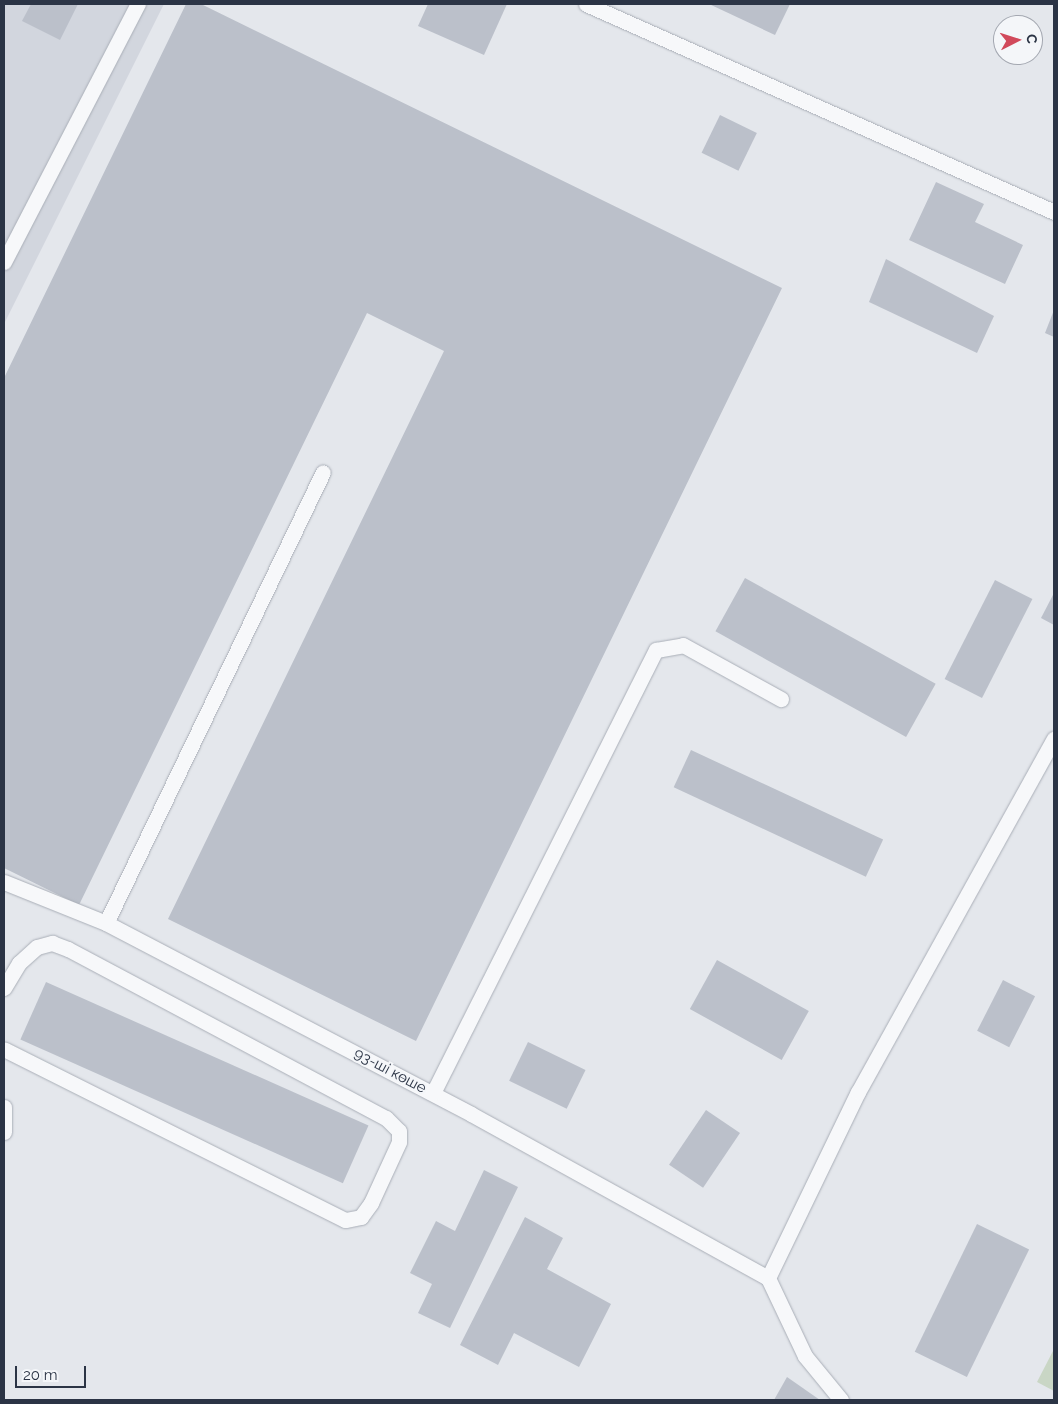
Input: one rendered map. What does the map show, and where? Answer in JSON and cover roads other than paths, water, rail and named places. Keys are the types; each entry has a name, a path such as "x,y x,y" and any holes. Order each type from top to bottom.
{"lane":[{"path":"4,262 138,4"},
{"path":"586,4 1054,212"},
{"path":"106,923 323,473"},
{"path":"433,1094 656,650 683,645 781,699"},
{"path":"841,1400 805,1356 768,1278 858,1092 1047,764 1054,739"},
{"name":"93-ші көше","path":"4,882 106,923 433,1094 768,1278"},
{"path":"4,988 19,963 37,947 60,946 386,1118 399,1131 399,1142 372,1202 361,1217 345,1220 4,1049"},
{"path":"4,1107 4,1132"}]}
